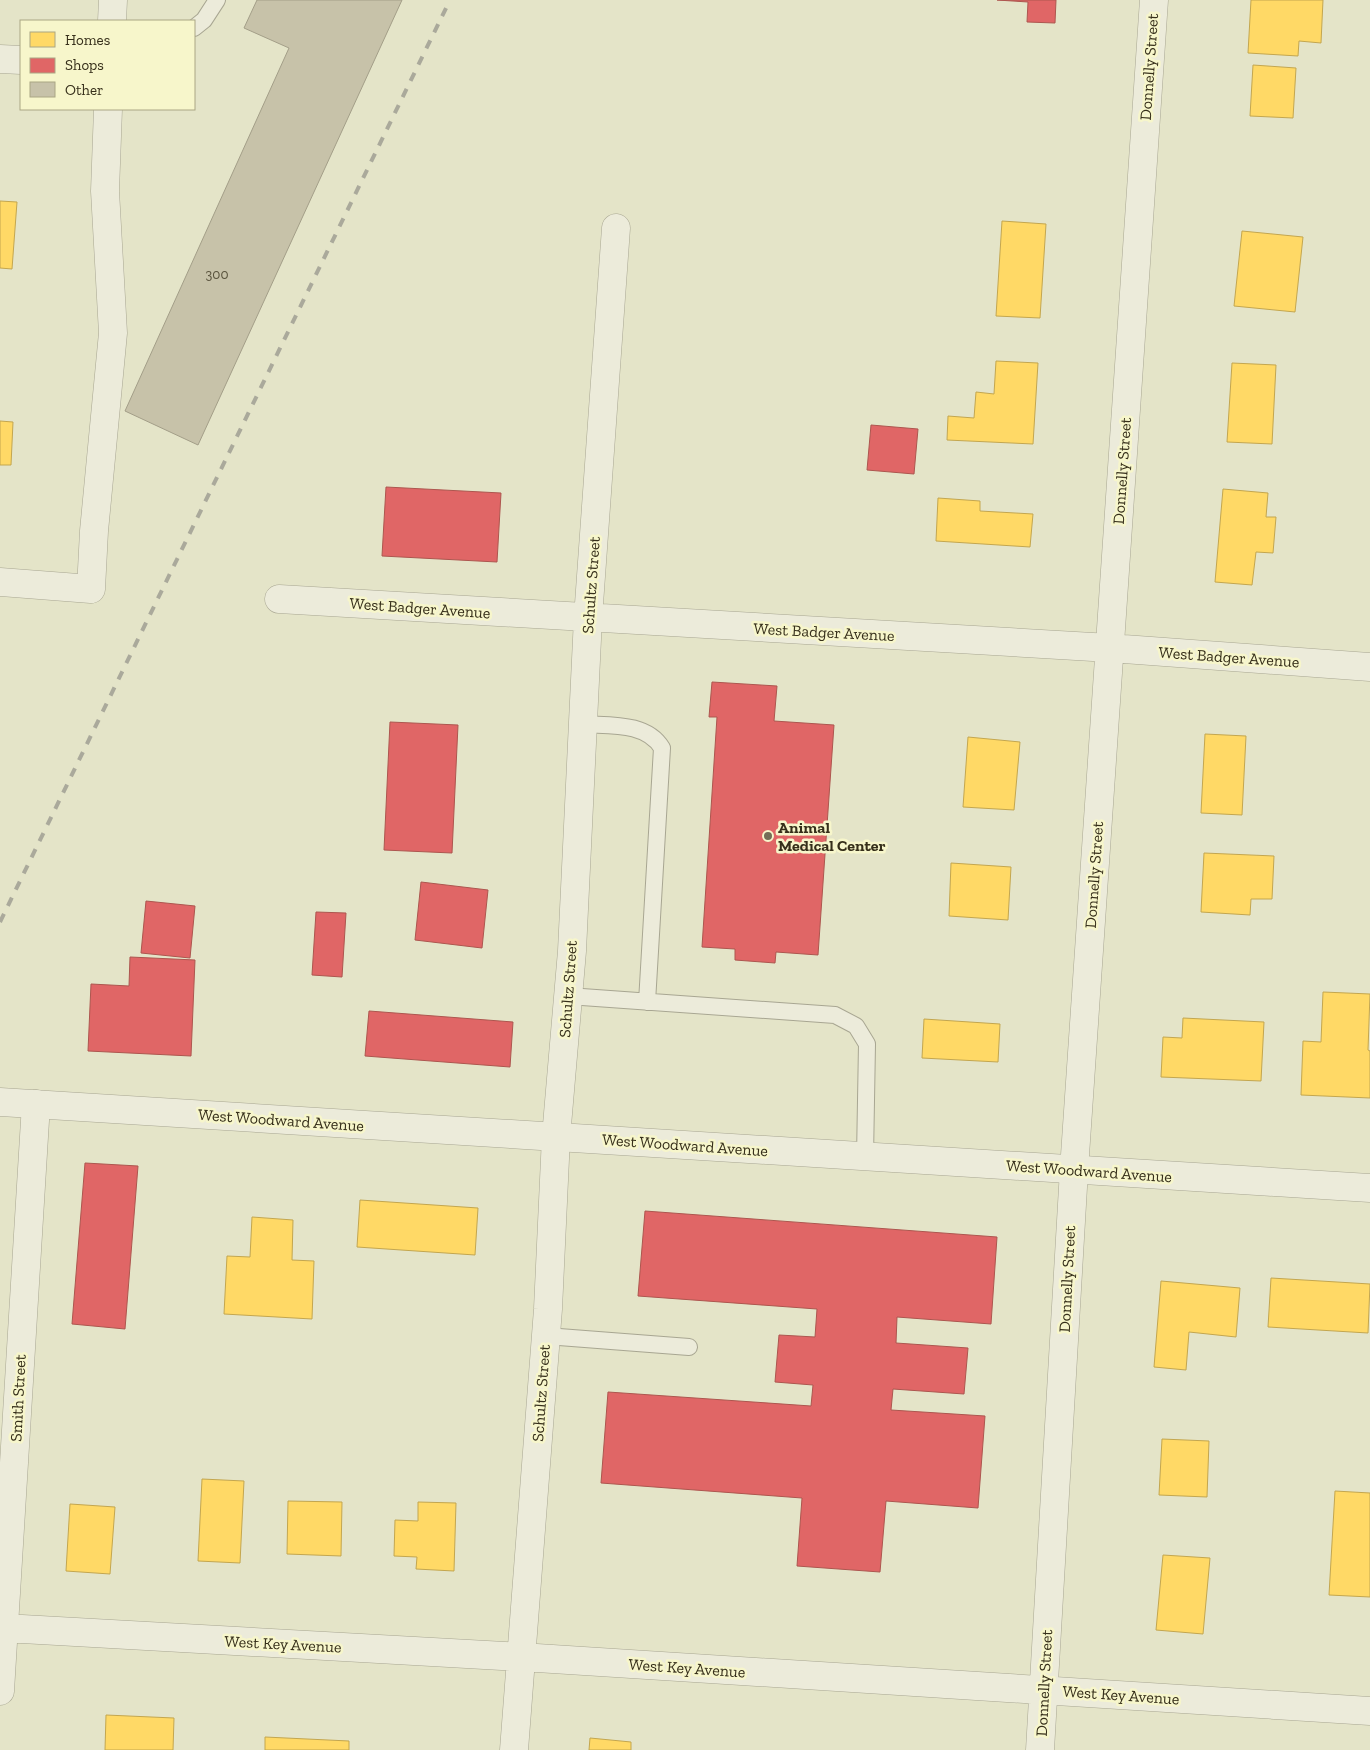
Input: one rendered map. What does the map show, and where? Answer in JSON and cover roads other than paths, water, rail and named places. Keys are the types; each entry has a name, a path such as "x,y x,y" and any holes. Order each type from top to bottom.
{"street":[{"path":"112,20 113,0"},
{"name":"Donnelly Street","path":"1040,1750 1074,1170 1154,0"},
{"path":"0,59 20,60"},
{"path":"0,582 91,589 94,531 113,333 105,191 108,110"},
{"name":"Schultz Street","path":"514,1750 546,1336 556,1137 568,996 588,618 616,228"},
{"name":"West Badger Avenue","path":"278,599 1110,648 1370,667"},
{"name":"West Woodward Avenue","path":"0,1102 1370,1188"},
{"name":"Smith Street","path":"0,1691 36,1104"},
{"name":"West Key Avenue","path":"4,1628 521,1657 1370,1711"}],"lane":[{"path":"195,27 204,20 217,0"},
{"path":"583,724 625,727 644,731 656,737 662,748 647,1002"},
{"path":"568,996 834,1015 856,1026 867,1044 865,1157"},
{"path":"546,1336 689,1347"}],"railway":[{"path":"0,922 450,0"}],"place":[{"name":"Animal Medical Center","path":"768,836"}]}
